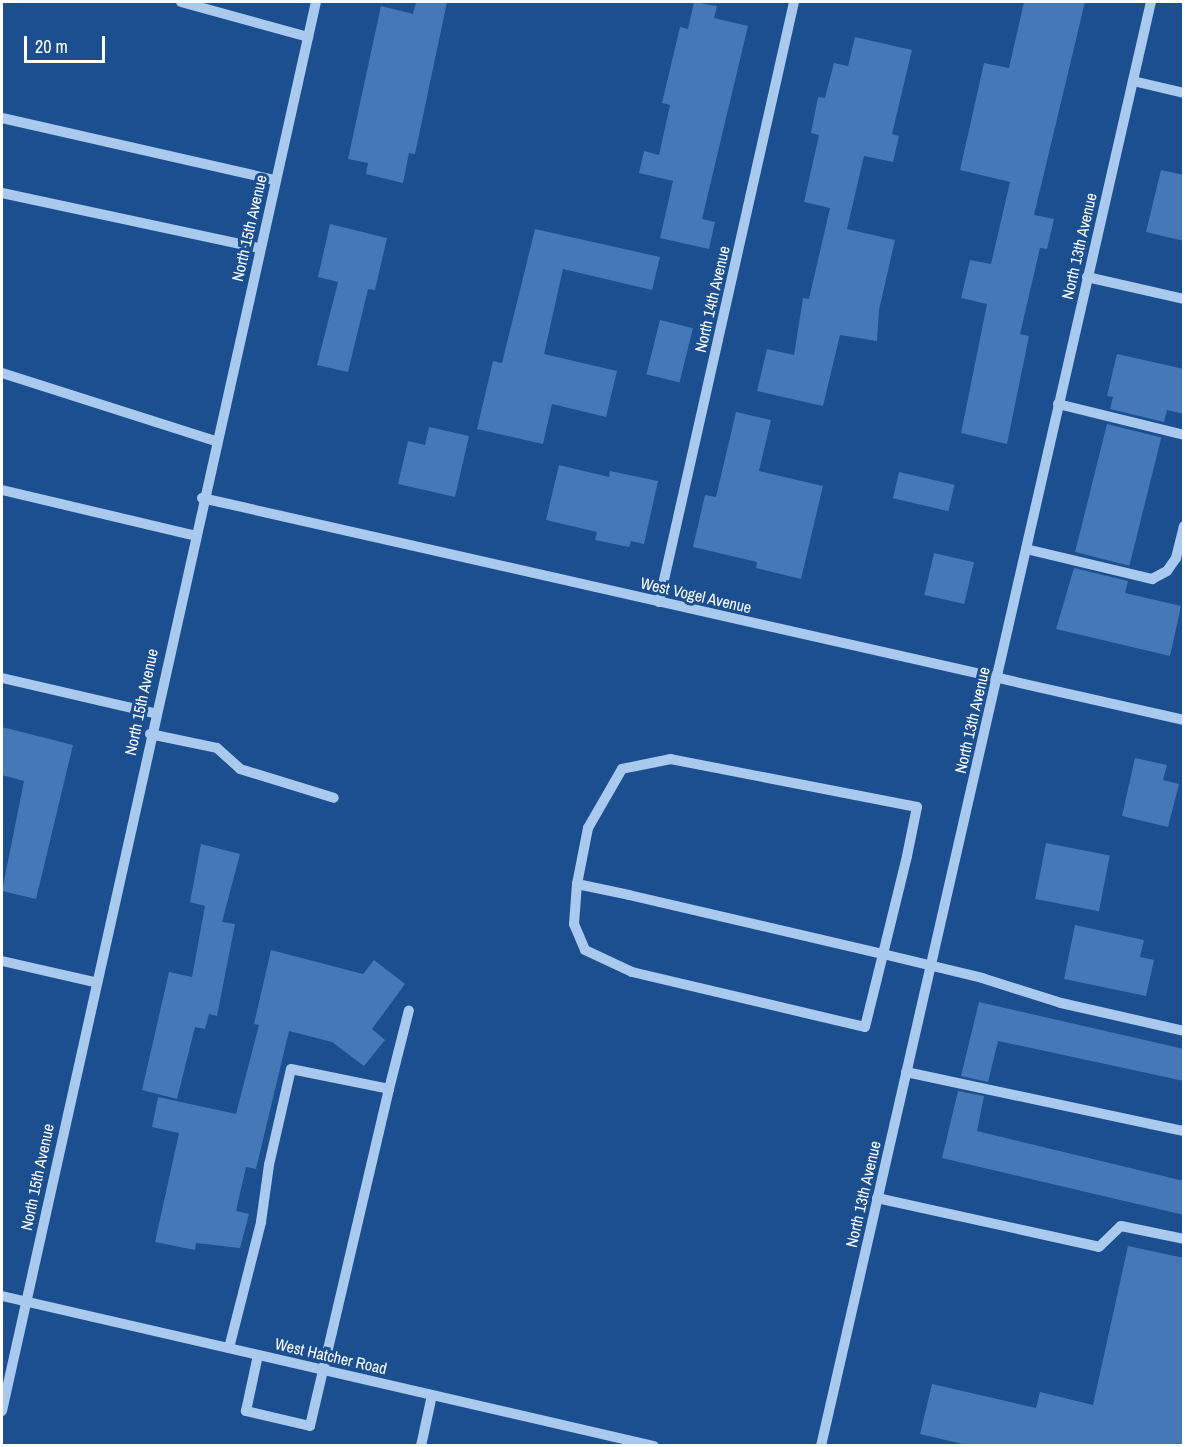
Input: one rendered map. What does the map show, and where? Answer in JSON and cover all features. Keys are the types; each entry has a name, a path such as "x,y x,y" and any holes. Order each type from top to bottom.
{"street":[{"path":"181,2 308,37"},
{"name":"North 15th Avenue","path":"2,1411 94,982 316,2"},
{"name":"North 14th Avenue","path":"659,602 794,2"},
{"name":"North 13th Avenue","path":"821,1446 1151,2"},
{"path":"1133,81 1184,93"},
{"path":"2,118 275,180"},
{"path":"2,193 259,249"},
{"path":"1087,277 1184,299"},
{"path":"2,373 215,441"},
{"path":"1058,405 1184,435"},
{"path":"2,490 194,536"},
{"name":"West Vogel Avenue","path":"202,498 1184,720"},
{"path":"1026,549 1152,579 1167,571 1176,558 1184,526"},
{"path":"2,678 154,713"},
{"path":"150,734 217,748 240,770 334,798"},
{"path":"671,759 917,807 865,1027 632,972 585,950 574,924 577,884 588,828 622,770 632,767 671,759"},
{"path":"577,884 883,954 1184,1031"},
{"path":"2,961 94,982"},
{"path":"258,1355 246,1411 310,1426 409,1010"},
{"path":"229,1348 261,1222 268,1165 291,1069 389,1089"},
{"path":"906,1072 1184,1131"},
{"path":"878,1198 1099,1247 1121,1226 1184,1239"},
{"name":"West Hatcher Road","path":"2,1296 654,1446"},
{"path":"421,1446 432,1395"}],"building":[{"path":"416,2 447,2 415,154 409,153 403,183 366,174 368,163 348,159 381,6 413,14"},
{"path":"694,2 717,6 714,18 748,26 702,219 715,222 709,249 660,238 673,181 639,173 644,151 659,155 670,105 662,103 680,27 688,29"},
{"path":"1024,2 1085,2 1034,215 1054,219 1047,249 1040,248 1020,334 1029,336 1007,444 961,433 987,304 961,298 970,260 991,264 1010,182 960,170 984,63 1009,68"},
{"path":"855,37 912,50 892,134 899,136 893,162 864,156 847,229 895,240 879,310 877,341 840,335 823,406 757,391 767,349 794,355 803,298 809,299 830,208 804,202 819,135 811,133 818,97 825,98 834,63 848,66"},
{"path":"1161,170 1184,175 1184,241 1146,232"},
{"path":"330,224 387,238 375,290 368,289 348,372 317,365 338,282 318,277"},
{"path":"535,229 660,257 652,290 563,269 544,354 617,371 606,417 552,404 543,444 477,429 493,361 502,363"},
{"path":"660,320 693,328 679,383 646,374"},
{"path":"1117,354 1184,369 1184,414 1167,410 1164,422 1110,409 1113,397 1107,396"},
{"path":"736,412 771,420 759,471 823,486 801,579 756,568 757,562 693,547 705,495 716,497"},
{"path":"1107,424 1161,438 1129,566 1075,552"},
{"path":"429,427 469,436 455,497 398,484 408,441 425,445"},
{"path":"559,465 609,477 610,471 658,481 644,544 631,541 629,547 595,540 597,532 546,520"},
{"path":"899,472 955,485 948,511 893,498"},
{"path":"934,553 974,562 964,604 924,595"},
{"path":"1074,568 1128,581 1125,593 1181,606 1170,656 1056,629"},
{"path":"2,727 73,745 36,899 2,891 24,781 2,775"},
{"path":"1135,758 1167,765 1163,780 1179,784 1168,827 1122,816"},
{"path":"1046,843 1110,855 1099,911 1035,899"},
{"path":"201,844 240,854 222,922 235,924 217,1016 209,1014 205,1029 195,1027 177,1099 142,1090 169,972 192,977 205,906 190,902"},
{"path":"1075,925 1144,940 1140,957 1154,960 1146,996 1064,979"},
{"path":"271,950 363,974 374,960 405,984 372,1029 385,1040 364,1066 332,1042 289,1031 256,1169 246,1167 236,1211 249,1214 240,1248 196,1243 195,1250 155,1242 179,1133 152,1127 158,1097 236,1114 259,1025 254,1024"},
{"path":"979,1002 1184,1049 1184,1081 998,1041 988,1082 961,1076"},
{"path":"958,1091 984,1096 977,1131 1184,1181 1184,1215 942,1158"},
{"path":"1128,1246 1184,1258 1184,1446 971,1446 920,1434 932,1384 1036,1408 1040,1392 1093,1405"}]}
